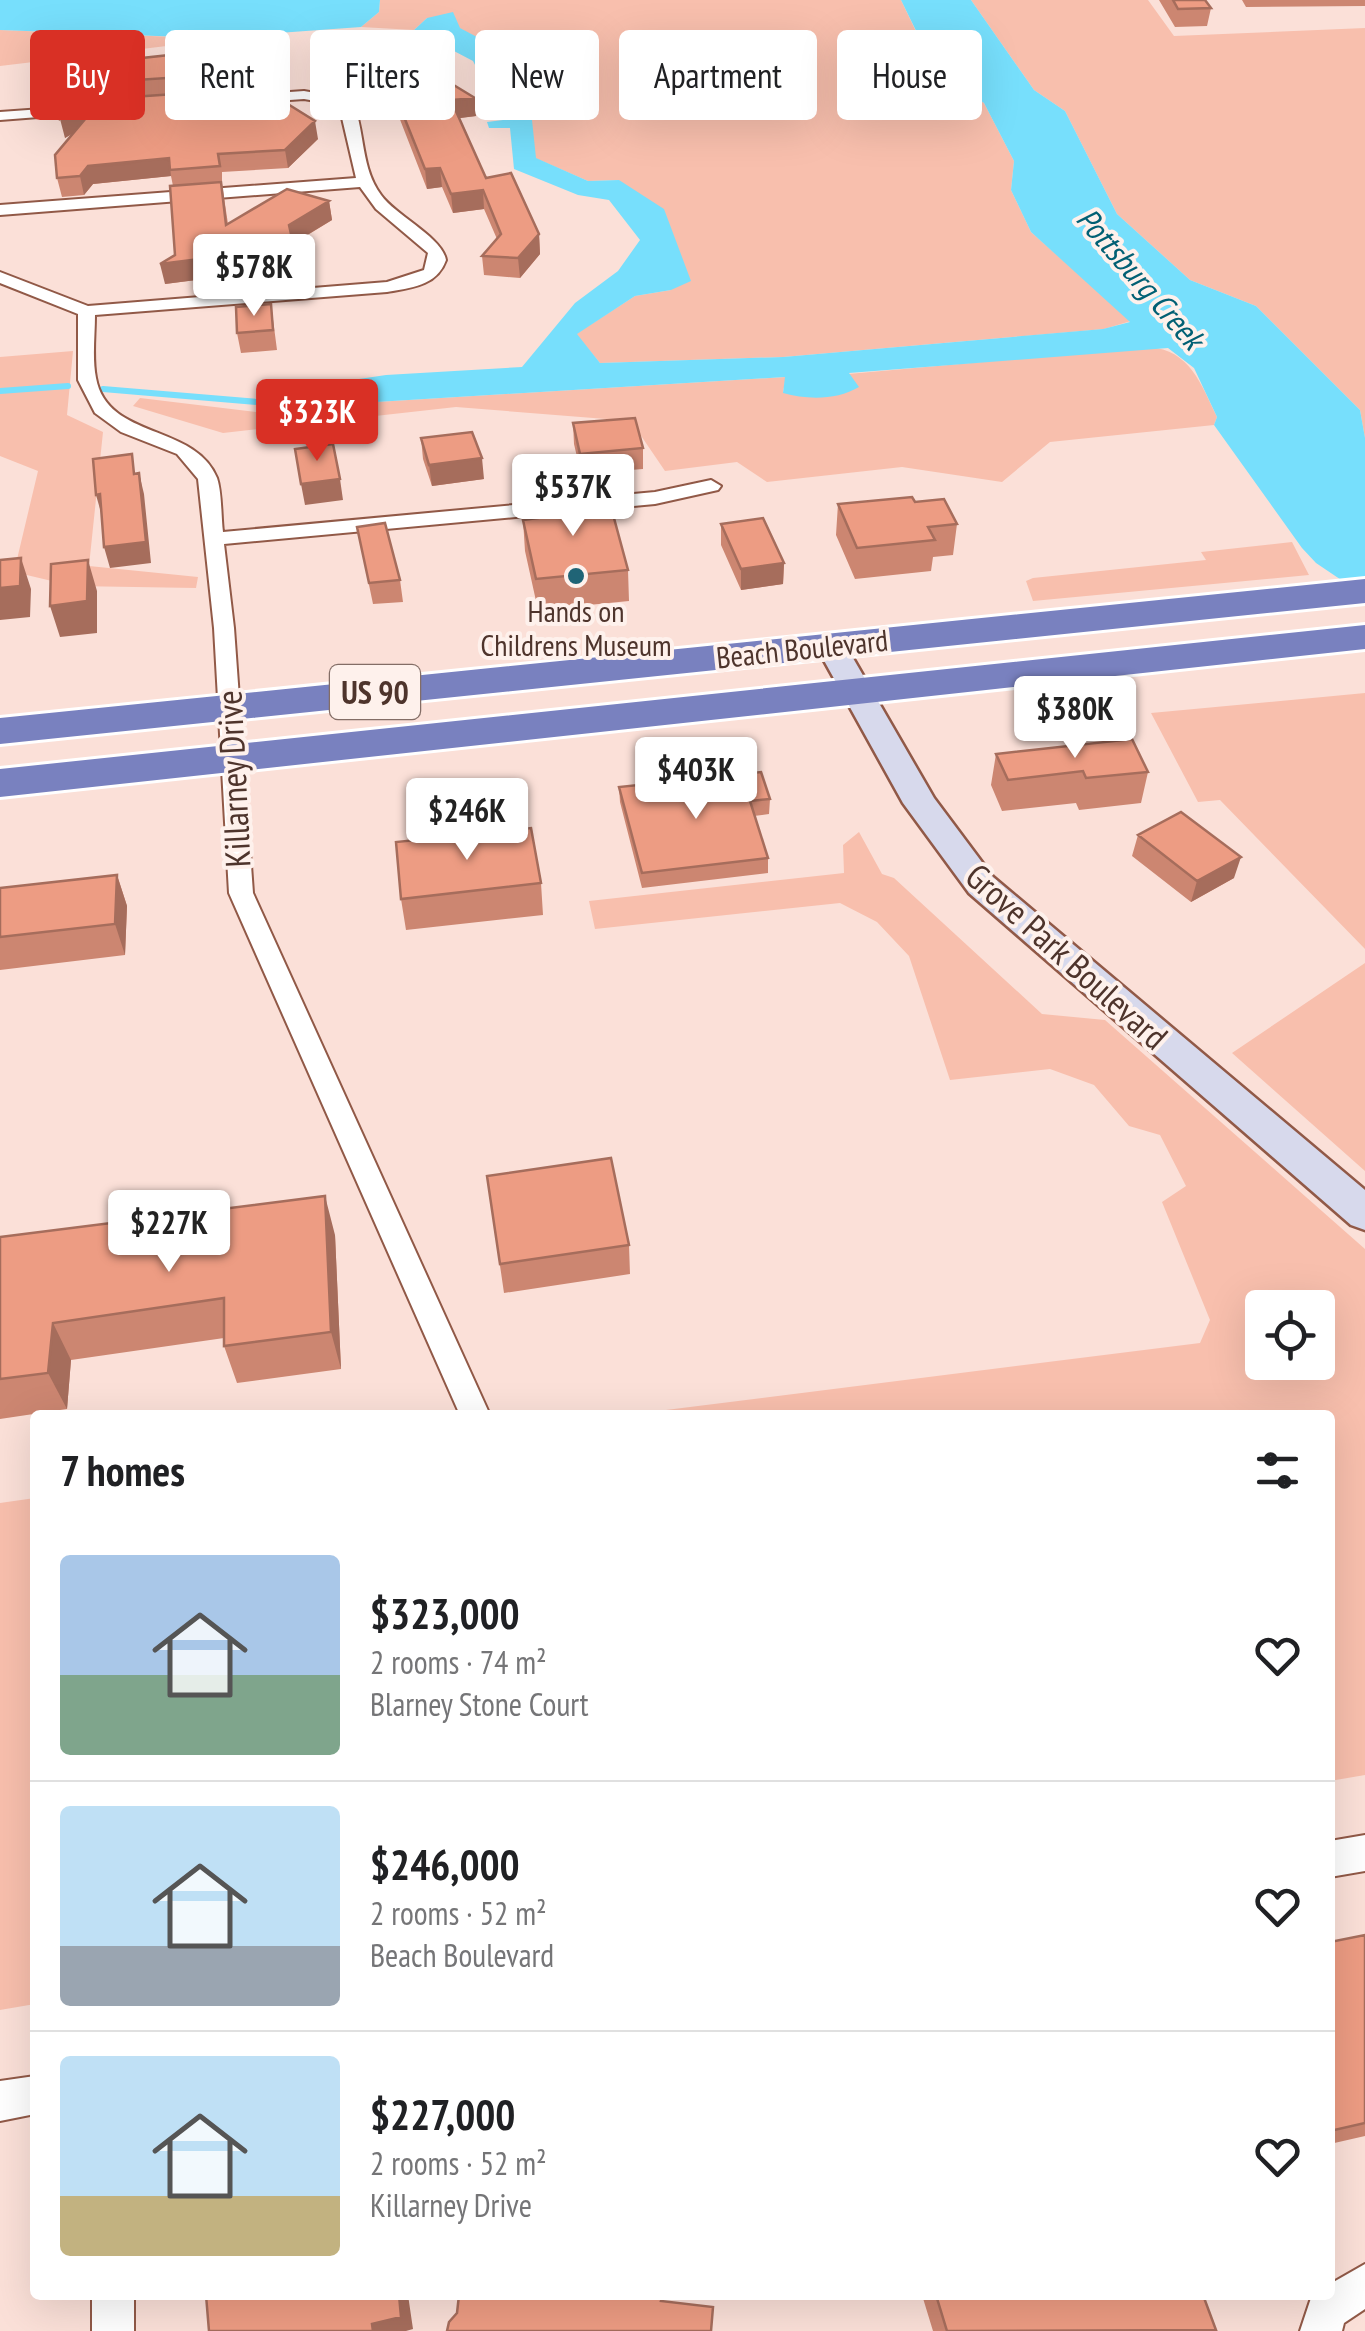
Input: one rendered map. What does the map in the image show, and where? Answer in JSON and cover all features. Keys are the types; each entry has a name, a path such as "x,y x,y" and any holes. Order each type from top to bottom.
{"highway":[{"name":"Beach Boulevard","path":"0,731 1365,591"},
{"name":"US 90","path":"0,783 1365,637"}],"street":[{"path":"0,277 86,310 387,288 424,278 436,269 436,251 383,211 364,182 355,163 349,108 334,98 290,96"},
{"path":"0,116 30,114"},
{"path":"0,210 364,182"},
{"name":"Killarney Drive","path":"86,310 91,395 114,421 184,450 208,478 230,707 241,893 474,1410"},
{"path":"216,539 655,498 711,486"},
{"name":"Grove Park Boulevard","path":"831,646 920,803 981,885 1365,1214"},
{"path":"1335,1858 1365,1853"},
{"path":"1321,2331 1327,2310 1365,2286"},
{"path":"113,2300 114,2331"}],"shaded area":[{"path":"380,0 901,0 915,30 837,30 837,120 982,120 984,103 1014,161 1011,190 1031,232 1131,321 1104,329 783,357 600,363 576,334 635,296 671,290 619,180 588,181 535,158 531,120 599,120 599,30 475,30 475,36 427,18 414,30 361,27 379,12"},
{"path":"971,0 1148,0 1174,36 1365,28 1365,438 1360,410 1256,306 1190,280 1117,214 1065,111 1034,90"},
{"path":"0,30 30,31 30,62 0,66"},
{"path":"145,36 165,37 165,46 145,49"},
{"path":"1149,347 1175,355 1192,371 1217,417 1214,425 1050,442 1002,482 902,467 767,482 737,462 665,471 631,421 456,407 223,433 133,406 140,398 297,417 360,403 786,377 783,392 848,374"},
{"path":"73,351 67,415 103,432 89,566 198,577 196,588 73,586 14,572 38,471 0,456 0,357"},
{"path":"1292,542 1309,575 1033,601 1026,581 1206,560 1201,552"},
{"path":"1365,693 1365,949 1220,800 1198,802 1151,713"},
{"path":"859,832 882,874 894,878 1042,1014 1105,1020 1365,1249 1365,1775 1335,1780 1335,1410 666,1410 1200,1343 1210,1320 1162,1202 1186,1186 1160,1135 1129,1126 1094,1085 1050,1069 950,1080 909,956 877,922 840,903 595,929 589,901 844,873 843,845"},
{"path":"1365,963 1365,1171 1232,1053"},
{"path":"30,1499 30,2005 0,2010 0,1503"}],"water":[{"path":"0,0 380,0 379,12 361,27 290,32 165,30 165,36 145,36 145,30 0,30"},
{"name":"Pottsburg Creek","path":"901,0 971,0 1034,90 1065,111 1117,214 1190,280 1256,306 1360,410 1365,438 1365,596 1316,563 1302,548 1214,425 1217,417 1194,368 1168,348 849,373 859,387 822,398 783,393 785,377 360,403 331,396 332,383 386,375 522,367 575,303 618,271 640,240 609,200 578,195 514,169 510,128 489,128 487,122 503,120 532,120 536,158 588,181 619,180 664,209 691,281 671,290 635,296 577,334 600,363 783,357 1103,329 1130,322 1031,232 1011,190 1014,161 982,102 982,30 916,30"},
{"path":"453,12 460,28 475,36 475,65 455,52 455,30 414,30 427,18"}],"building":[{"path":"1173,0 1205,0 1211,8 1178,9"},
{"path":"165,55 165,78 145,79 145,58"},
{"path":"455,86 475,98 455,100"},
{"path":"165,95 165,120 290,120 290,105 315,121 285,150 218,154 220,166 170,170 169,158 88,166 80,176 57,178 55,155 84,120 145,120 145,96"},
{"path":"455,109 486,178 511,173 539,234 518,258 482,256 501,234 483,190 451,194 440,168 425,169 405,120 455,120"},
{"path":"221,182 226,225 287,189 329,201 289,225 294,247 160,264 175,255 170,186"},
{"path":"271,304 273,330 237,333 236,307"},
{"path":"635,418 643,448 580,454 573,423"},
{"path":"472,432 482,458 429,465 421,438"},
{"path":"333,444 340,479 301,484 295,449"},
{"path":"132,454 134,474 139,473 146,542 104,547 93,459"},
{"path":"577,495 581,509 611,507 628,570 536,579 523,520 538,518 533,499"},
{"path":"912,497 915,502 944,499 957,524 928,527 935,540 857,548 838,504"},
{"path":"763,518 784,563 741,569 721,524"},
{"path":"385,523 400,580 369,583 357,527"},
{"path":"21,558 20,586 0,588 0,560"},
{"path":"88,560 87,601 50,606 51,564"},
{"path":"1132,739 1148,772 1086,778 1083,771 1008,780 996,754"},
{"path":"761,772 770,799 750,801 768,858 642,873 619,787"},
{"path":"1181,812 1241,857 1197,881 1138,835"},
{"path":"531,828 541,883 401,899 396,842"},
{"path":"117,875 115,924 0,937 0,888"},
{"path":"611,1158 629,1245 500,1264 487,1176"},
{"path":"325,1196 331,1332 224,1346 224,1298 53,1323 48,1373 0,1379 0,1237"},
{"path":"1365,1935 1365,2123 1335,2130 1335,1941"},
{"path":"206,2300 399,2300 401,2317 372,2324 373,2331 209,2331"},
{"path":"458,2300 661,2300 713,2307 711,2331 447,2331 457,2313"},
{"path":"938,2300 1205,2300 1216,2330 947,2331"}],"waterway":[{"path":"0,391 68,386"},
{"path":"103,389 305,406 331,396"}],"place":[{"name":"Hands on Childrens Museum","path":"576,576"}]}
